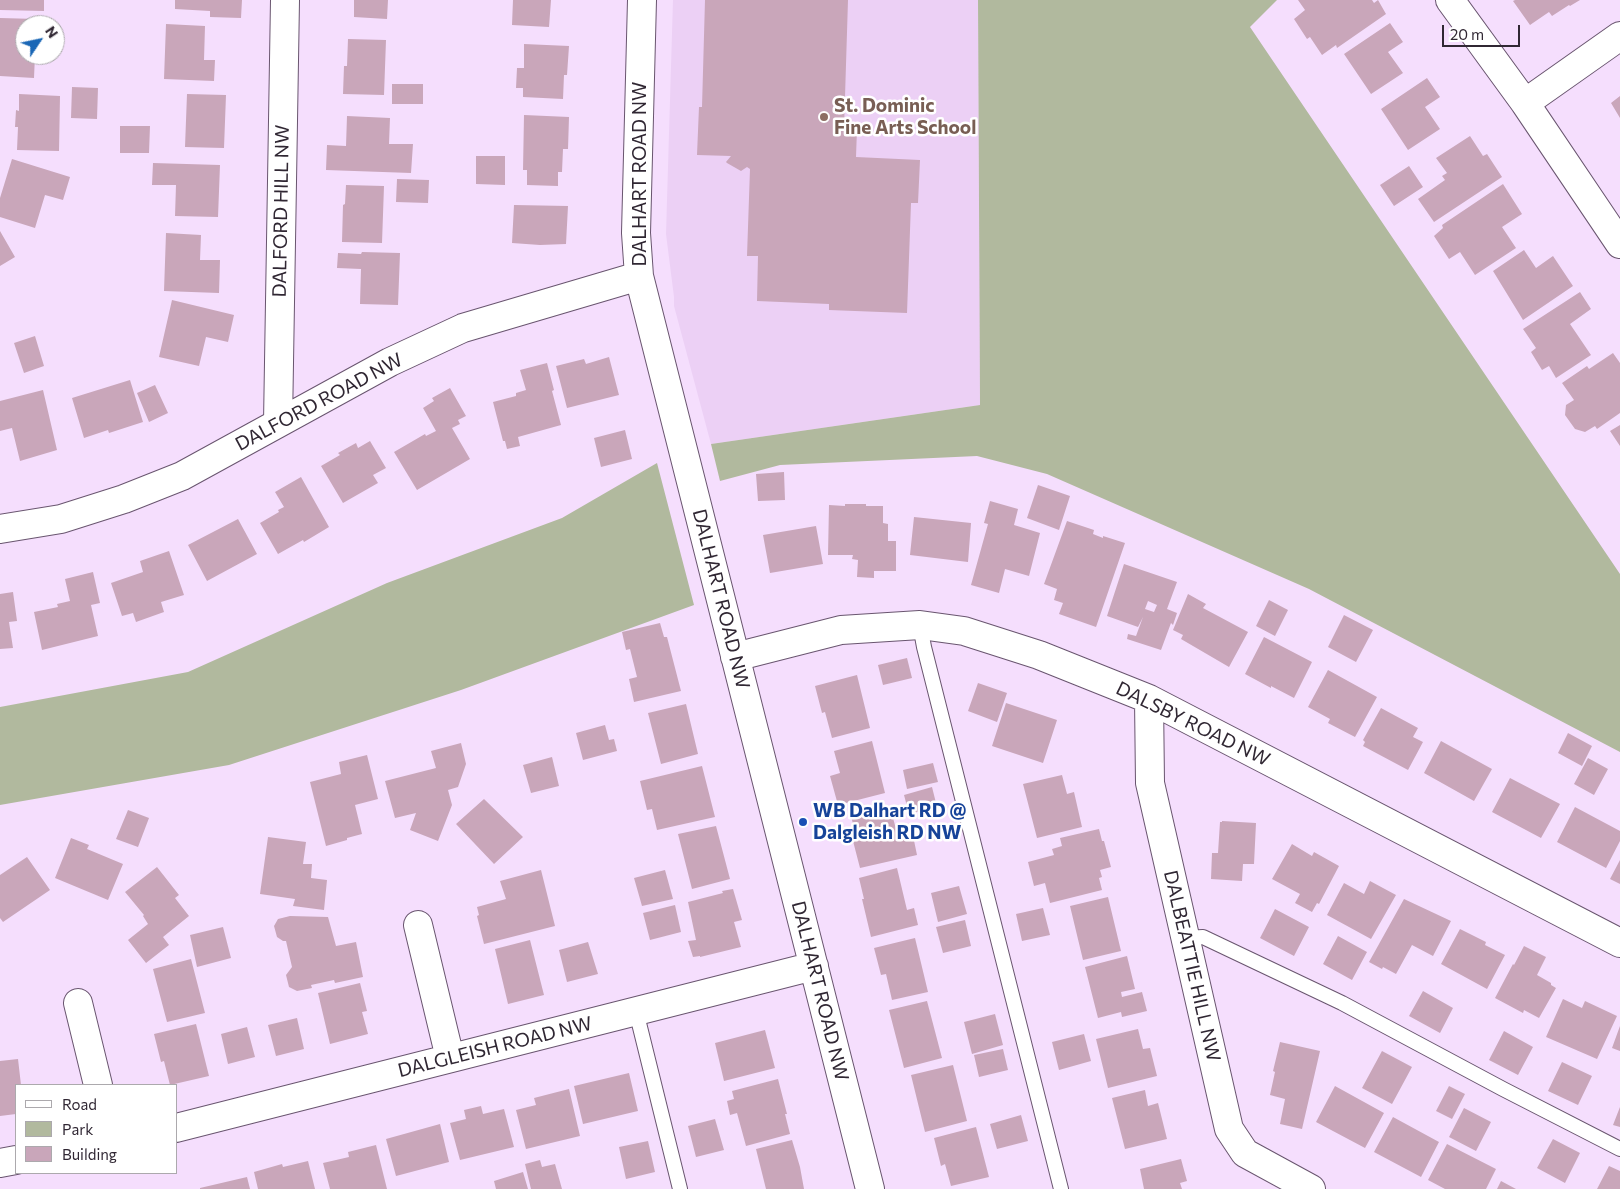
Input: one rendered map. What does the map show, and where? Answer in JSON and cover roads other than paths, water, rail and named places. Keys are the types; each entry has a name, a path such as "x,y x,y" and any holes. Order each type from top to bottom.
{"street":[{"name":"DALFORD HILL NW","path":"278,423 285,0"},
{"name":"DALHART ROAD NW","path":"642,0 636,233 639,276 870,1189"},
{"path":"1450,0 1525,103 1620,244"},
{"path":"1525,103 1620,36"},
{"name":"DALFORD ROAD NW","path":"0,529 61,518 124,499 182,476 390,362 463,328 639,276"},
{"name":"DALSBY ROAD NW","path":"735,657 842,630 920,625 964,631 1039,655 1149,699 1620,943"},
{"name":"DALBEATTIE HILL NW","path":"1149,699 1150,783 1229,1129 1245,1153 1311,1189"},
{"path":"418,925 450,1058"},
{"name":"DALGLEISH ROAD NW","path":"178,1127 814,966"},
{"path":"78,1003 98,1084"},
{"path":"0,1163 15,1160"}],"lane":[{"path":"920,625 1060,1189"},
{"path":"1185,938 1203,937 1342,1003 1620,1150"},
{"path":"636,1011 678,1188"}],"place":[{"name":"St. Dominic Fine Arts School","path":"824,117"},
{"name":"WB Dalhart RD @ Dalgleish RD NW","path":"803,822"}]}
